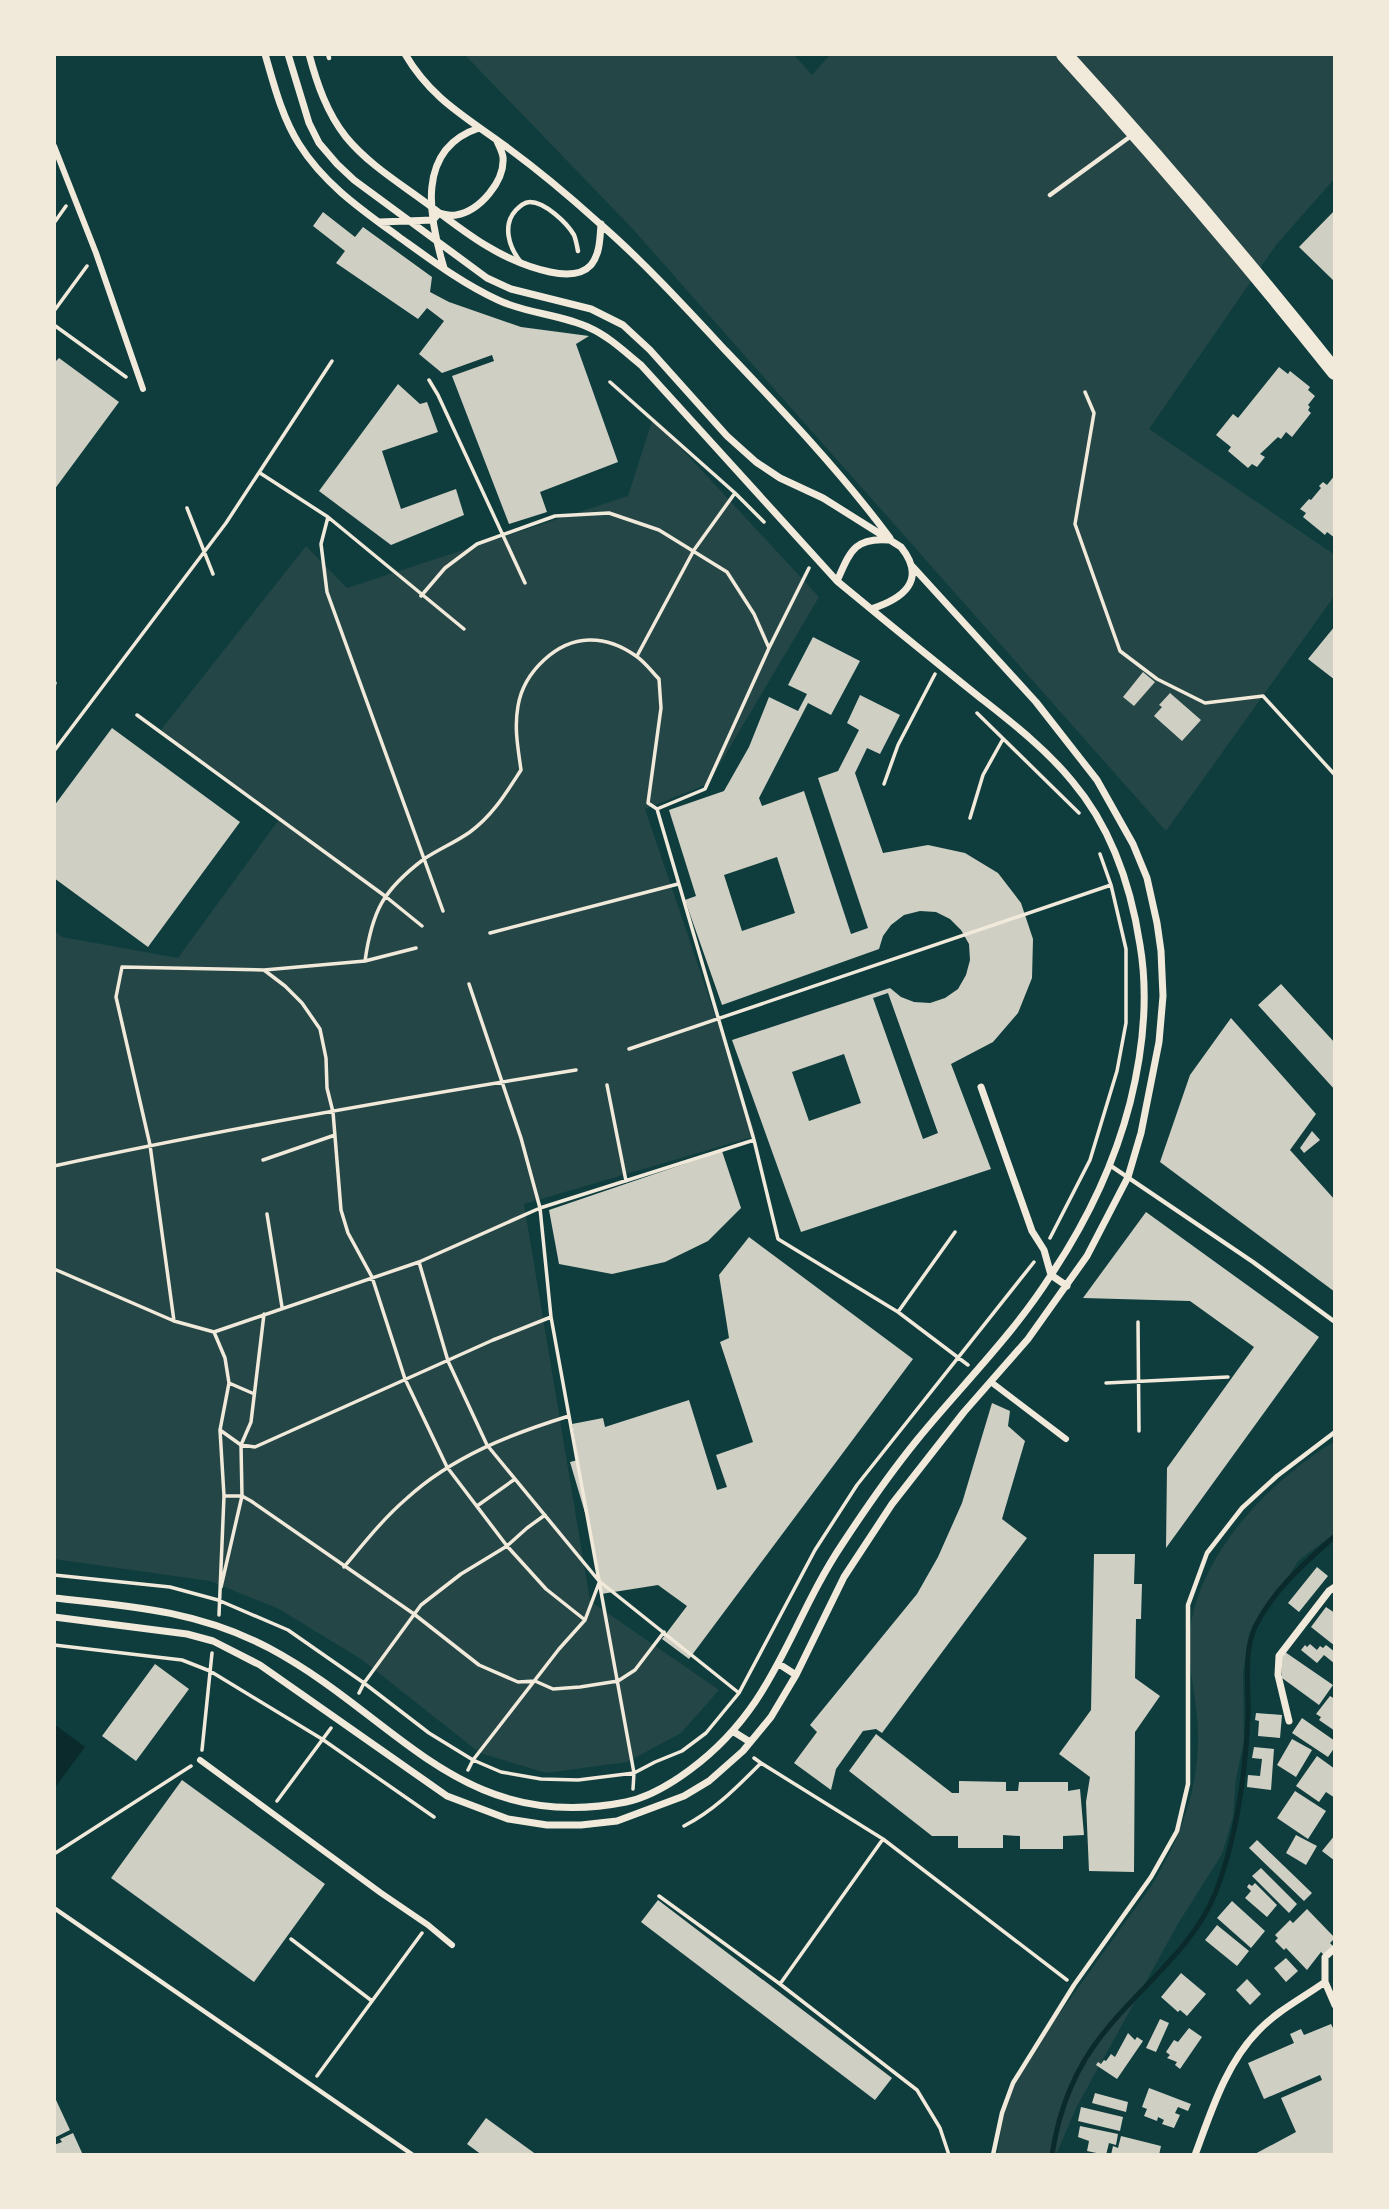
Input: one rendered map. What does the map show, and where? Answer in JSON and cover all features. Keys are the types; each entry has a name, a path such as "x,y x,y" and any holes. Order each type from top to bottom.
{"highway":[{"path":"1064,54 1230,243 1335,372"}],"street":[{"path":"54,1598 169,1611 219,1625 273,1650 299,1666 463,1782 512,1801 549,1807 582,1808 632,1801 672,1784 712,1754 754,1707 842,1544 916,1441 976,1371 1051,1275 1088,1214 1111,1166 1136,1078 1143,1040 1142,957 1137,925 1119,858 1077,786 1056,762 837,580 641,365 622,349 591,328 499,301 444,269 379,222 325,178 298,143 278,99 265,54"},
{"path":"288,54 300,97 319,142 354,180 487,278 511,289 591,309 623,325 650,349 727,436 755,462 780,478 823,498 891,540"},
{"path":"309,54 325,102 347,138 388,175 430,206 436,216 482,244 523,265 559,274 572,274 583,271 595,258 601,224"},
{"path":"54,1617 187,1634 214,1641 260,1665 447,1796 508,1819 581,1825 625,1819 684,1796 709,1781 743,1751 771,1717 796,1675 825,1613 860,1551 932,1451 991,1382 1067,1286 1087,1256 1128,1177 1141,1133 1159,1042 1163,996 1157,923 1147,878 1133,844 1114,807 1091,772 1036,702 912,566 908,556 891,540 853,489 806,435 682,303 601,224 497,140 442,101 424,82 405,54"},
{"path":"430,206 432,176 437,164 460,136 479,128"},
{"path":"379,222 454,216 476,206 487,196 499,175 503,155 497,140"},
{"path":"54,146 96,253 143,389"},
{"path":"436,216 436,240 444,269"},
{"path":"837,580 857,546 872,538 891,540"},
{"path":"871,610 891,603 904,594 911,581 912,566"},
{"path":"981,1087 1032,1231 1044,1250 1051,1275 1067,1286"},
{"path":"991,1382 1066,1439"},
{"path":"1289,1721 1278,1675 1279,1656 1335,1587"},
{"path":"779,1664 796,1675"},
{"path":"734,1732 750,1742"},
{"path":"200,1760 452,1945"},
{"path":"1335,1948 1325,1957 1325,1982 1335,2005"},
{"path":"1195,2155 1227,2078 1244,2048 1260,2028 1325,1982"}],"lane":[{"path":"1050,195 1135,132"},
{"path":"523,265 513,252 508,230 512,215 523,204 537,204 561,220 575,238 578,251"},
{"path":"1111,1166 1253,1262 1335,1322"},
{"path":"993,2155 1002,2113 1013,2083 1074,1985 1151,1877 1177,1831 1188,1784 1188,1605 1207,1553 1242,1508 1277,1476 1335,1432"},
{"path":"54,1908 413,2155"}],"path":[{"path":"54,311 96,253"},
{"path":"54,325 143,389"},
{"path":"54,751 226,523 332,361"},
{"path":"429,380 526,583"},
{"path":"610,382 735,493 772,530"},
{"path":"1085,392 1094,413 1075,524 1120,651 1157,678 1205,703 1263,696 1335,775"},
{"path":"260,473 328,517 464,629"},
{"path":"636,656 694,550 735,493"},
{"path":"187,508 213,574"},
{"path":"421,596 445,568 477,544 555,516 609,513 659,530 727,572 754,614 769,648"},
{"path":"328,517 321,544 327,592 443,911"},
{"path":"656,809 705,789 769,648 809,568 818,576"},
{"path":"365,961 373,918 385,896 425,859 470,832 495,809 521,770 516,729 518,703 531,671 556,648 580,639 612,643 636,656 659,679 661,708 648,803 656,809 754,1140 778,1238 898,1312 976,1371"},
{"path":"884,784 898,745 936,672 944,681"},
{"path":"971,707 1079,814"},
{"path":"137,715 422,926"},
{"path":"970,818 983,775 1003,739"},
{"path":"54,1575 170,1587 218,1600 288,1630 429,1733 473,1760 501,1772 541,1779 578,1780 634,1773 682,1751 706,1733 739,1693 815,1549 850,1495 1044,1250 1090,1160 1117,1071 1126,1023 1126,949 1111,884 1096,844"},
{"path":"491,933 678,884"},
{"path":"629,1049 1111,884"},
{"path":"174,1321 150,1145 116,997 122,967 264,970 365,961 415,948"},
{"path":"264,970 302,1003 320,1029 335,1135 341,1210 348,1233 372,1277 405,1379 447,1467 507,1546 546,1589 585,1620"},
{"path":"469,984 521,1138 540,1208 551,1317 634,1773 632,1801"},
{"path":"54,1166 150,1145 576,1070"},
{"path":"607,1085 626,1181"},
{"path":"263,1160 335,1135"},
{"path":"54,1269 174,1321 214,1332 419,1262 540,1208 754,1140"},
{"path":"267,1214 282,1307"},
{"path":"898,1312 955,1232"},
{"path":"419,1262 448,1361 487,1446 599,1581 754,1707"},
{"path":"218,1600 242,1496 241,1446 251,1422 264,1314"},
{"path":"220,1430 241,1446 255,1447 551,1317"},
{"path":"1139,1322 1139,1431"},
{"path":"214,1332 225,1358 229,1382 220,1430 224,1496 219,1625"},
{"path":"1106,1383 1228,1377"},
{"path":"229,1382 253,1394"},
{"path":"344,1567 407,1498 447,1467 519,1432 569,1416"},
{"path":"476,1506 515,1479"},
{"path":"224,1496 242,1496 414,1614 480,1665 518,1682 535,1681 553,1689 618,1681 635,1670 664,1632"},
{"path":"414,1614 439,1589 507,1546 545,1515"},
{"path":"463,1782 473,1760 585,1620 599,1581"},
{"path":"54,1854 200,1760 214,1641"},
{"path":"54,1645 181,1660 210,1671 322,1739 434,1817"},
{"path":"743,1751 883,1839 1074,1985"},
{"path":"684,1826 713,1809 761,1763"},
{"path":"780,1984 883,1839"},
{"path":"659,1896 780,1984 918,2090 940,2128 949,2155"},
{"path":"311,2084 428,1925"},
{"path":"291,1939 372,2001"}],"shaded area":[{"path":"464,54 793,54 812,75 831,54 1335,54 1335,178 1276,245 1149,429 1335,555 1335,595 1166,831 631,227"},
{"path":"653,418 819,597 708,784 645,809 756,1136 524,1204 590,1601 719,1690 681,1733 627,1762 546,1773 480,1753 361,1659 279,1609 210,1581 54,1559 54,931 62,937 178,958 280,818 161,730 306,546 347,588 628,496"},
{"path":"1335,1441 1335,1533 1298,1561 1279,1594 1253,1627 1243,1671 1244,1742 1236,1778 1233,1817 1222,1854 1179,1922 1076,2108 1056,2155 997,2155 1005,2107 1021,2067 1150,1888 1181,1827 1197,1762 1197,1716 1190,1663 1190,1631 1196,1602 1208,1574 1223,1547 1263,1498 1286,1476"},
{"path":"54,1724 85,1747 54,1789"}],"building":[{"path":"1335,210 1335,282 1299,247"},
{"path":"323,212 355,237 363,227 432,277 430,292 449,302 521,327 589,336 576,344 618,462 540,492 547,512 509,524 452,376 494,361 492,355 442,373 419,354 444,321 427,308 418,319 336,263 345,251 313,226"},
{"path":"59,358 119,402 54,490 54,363"},
{"path":"1279,367 1288,374 1290,371 1310,387 1308,390 1315,396 1308,405 1311,413 1292,437 1286,432 1281,439 1278,437 1260,454 1265,457 1257,467 1252,464 1248,468 1228,451 1231,447 1216,435 1233,414 1238,418"},
{"path":"398,384 420,404 427,402 438,432 382,451 401,509 456,489 464,515 391,545 319,491"},
{"path":"1335,475 1335,538 1327,532 1325,535 1303,517 1306,513 1300,509 1311,500 1323,482 1327,485"},
{"path":"1335,626 1335,680 1308,659"},
{"path":"813,637 860,661 831,715 808,703 759,798 762,806 804,791 851,934 868,928 818,778 838,771 859,730 847,723 860,695 900,715 880,754 867,748 855,773 883,853 928,845 965,853 998,873 1021,903 1033,939 1032,978 1018,1013 993,1042 951,1064 991,1169 801,1232 732,1040 890,988 901,997 914,1002 930,1003 945,998 958,989 970,960 969,944 961,930 950,919 936,912 920,911 904,915 891,925 883,936 879,949 722,1005 685,900 696,896 669,810 724,791 749,747 769,697 798,711 807,694 788,685","holes":["777,857 795,913 742,931 724,875","888,993 938,1133 923,1139 873,998","844,1054 861,1103 809,1121 792,1072"]},
{"path":"1143,672 1155,682 1134,706 1123,697"},
{"path":"1170,693 1201,720 1182,741 1154,716 1162,707 1159,705"},
{"path":"112,728 240,822 148,947 54,878 54,806"},
{"path":"1281,984 1335,1043 1335,1090 1258,1005"},
{"path":"1231,1018 1316,1114 1290,1150 1335,1200 1335,1292 1160,1162 1190,1075"},
{"path":"1312,1131 1320,1140 1304,1153 1300,1148"},
{"path":"722,1151 741,1208 708,1241 665,1262 612,1274 559,1264 549,1210"},
{"path":"1146,1212 1319,1337 1166,1548 1167,1468 1254,1347 1190,1301 1083,1298"},
{"path":"749,1237 913,1359 689,1659 662,1639 687,1606 658,1585 601,1594 591,1533 570,1462 578,1460 572,1424 603,1418 605,1427 689,1400 717,1490 727,1487 716,1455 753,1442 720,1342 729,1338 719,1275"},
{"path":"992,1403 1010,1411 1008,1426 1025,1441 1002,1519 1027,1538 882,1733 876,1729 863,1731 836,1769 831,1790 794,1763 817,1732 810,1725 917,1594 938,1557 962,1503"},
{"path":"1094,1554 1135,1554 1134,1584 1142,1584 1141,1619 1136,1619 1135,1678 1160,1696 1135,1732 1134,1872 1089,1871 1086,1802 1090,1777 1059,1754 1091,1710"},
{"path":"1317,1567 1328,1576 1299,1612 1288,1603"},
{"path":"1326,1607 1335,1613 1335,1646 1311,1627"},
{"path":"1310,1644 1317,1650 1326,1645 1335,1652 1335,1664 1324,1655 1317,1663 1301,1650"},
{"path":"1285,1652 1333,1685 1319,1705 1282,1678 1281,1657"},
{"path":"155,1664 189,1689 136,1761 102,1736"},
{"path":"1330,1696 1335,1699 1335,1731 1319,1720 1321,1717 1316,1714"},
{"path":"1256,1713 1282,1715 1280,1738 1258,1736 1259,1721 1255,1720"},
{"path":"1302,1718 1335,1741 1335,1747 1328,1757 1292,1733"},
{"path":"876,1734 952,1793 959,1793 959,1781 1006,1782 1006,1791 1018,1791 1019,1782 1068,1782 1068,1791 1080,1789 1084,1835 1063,1836 1063,1849 1020,1849 1020,1836 1003,1835 1003,1848 958,1848 958,1836 932,1836 849,1771"},
{"path":"1292,1739 1312,1750 1296,1777 1277,1765"},
{"path":"1254,1747 1274,1749 1271,1790 1247,1787 1248,1775 1260,1776 1262,1759 1252,1758"},
{"path":"1317,1756 1335,1769 1335,1798 1326,1792 1319,1802 1296,1786"},
{"path":"182,1780 325,1884 254,1982 111,1878"},
{"path":"1295,1791 1326,1811 1308,1839 1277,1818"},
{"path":"1296,1835 1317,1846 1306,1865 1286,1853"},
{"path":"1335,1835 1335,1861 1322,1851"},
{"path":"1257,1840 1312,1893 1304,1901 1249,1848"},
{"path":"1261,1868 1297,1904 1289,1913 1252,1876"},
{"path":"1255,1883 1277,1905 1267,1917 1245,1898 1251,1891 1247,1887 1249,1884 1252,1886"},
{"path":"658,1900 892,2078 875,2100 641,1922"},
{"path":"1232,1901 1265,1931 1251,1948 1217,1918"},
{"path":"1307,1909 1335,1938 1330,1943 1333,1946 1324,1955 1321,1952 1307,1970 1286,1948 1284,1950 1275,1941 1278,1938 1275,1935 1290,1920 1293,1923"},
{"path":"1217,1925 1249,1951 1237,1966 1205,1940"},
{"path":"1286,1958 1298,1971 1286,1982 1274,1968"},
{"path":"1181,1973 1206,1994 1187,2016 1161,1997"},
{"path":"1247,1979 1261,1994 1250,2005 1236,1990"},
{"path":"1160,2019 1169,2023 1156,2052 1146,2048"},
{"path":"1331,2024 1335,2032 1335,2155 1253,2155 1296,2132 1281,2098 1322,2080 1320,2075 1264,2099 1248,2063 1294,2043 1290,2034 1301,2029 1304,2035"},
{"path":"1189,2028 1202,2037 1180,2069 1175,2065 1177,2062 1167,2058 1170,2055 1166,2052 1174,2040 1178,2042"},
{"path":"1128,2033 1135,2040 1137,2037 1143,2041 1117,2079 1096,2065 1106,2061 1111,2054 1115,2057"},
{"path":"1149,2088 1191,2104 1188,2111 1178,2107 1175,2113 1180,2115 1174,2128 1162,2124 1164,2120 1158,2117 1157,2121 1144,2116 1147,2109 1142,2107"},
{"path":"1095,2093 1128,2102 1126,2112 1092,2103"},
{"path":"56,2100 70,2130 54,2138 54,2101"},
{"path":"1081,2107 1123,2117 1120,2131 1078,2121"},
{"path":"486,2118 537,2155 482,2155 467,2144"},
{"path":"1080,2126 1118,2134 1116,2145 1109,2143 1106,2155 1087,2151 1089,2141 1078,2137"},
{"path":"73,2133 83,2155 54,2155 54,2145"},
{"path":"1121,2136 1161,2146 1159,2155 1111,2155 1113,2146 1118,2148"}],"waterway":[{"path":"1052,2155 1064,2105 1085,2059 1120,2013 1194,1932 1215,1894 1229,1851 1242,1785 1251,1637 1262,1614 1280,1589 1335,1536"}]}
